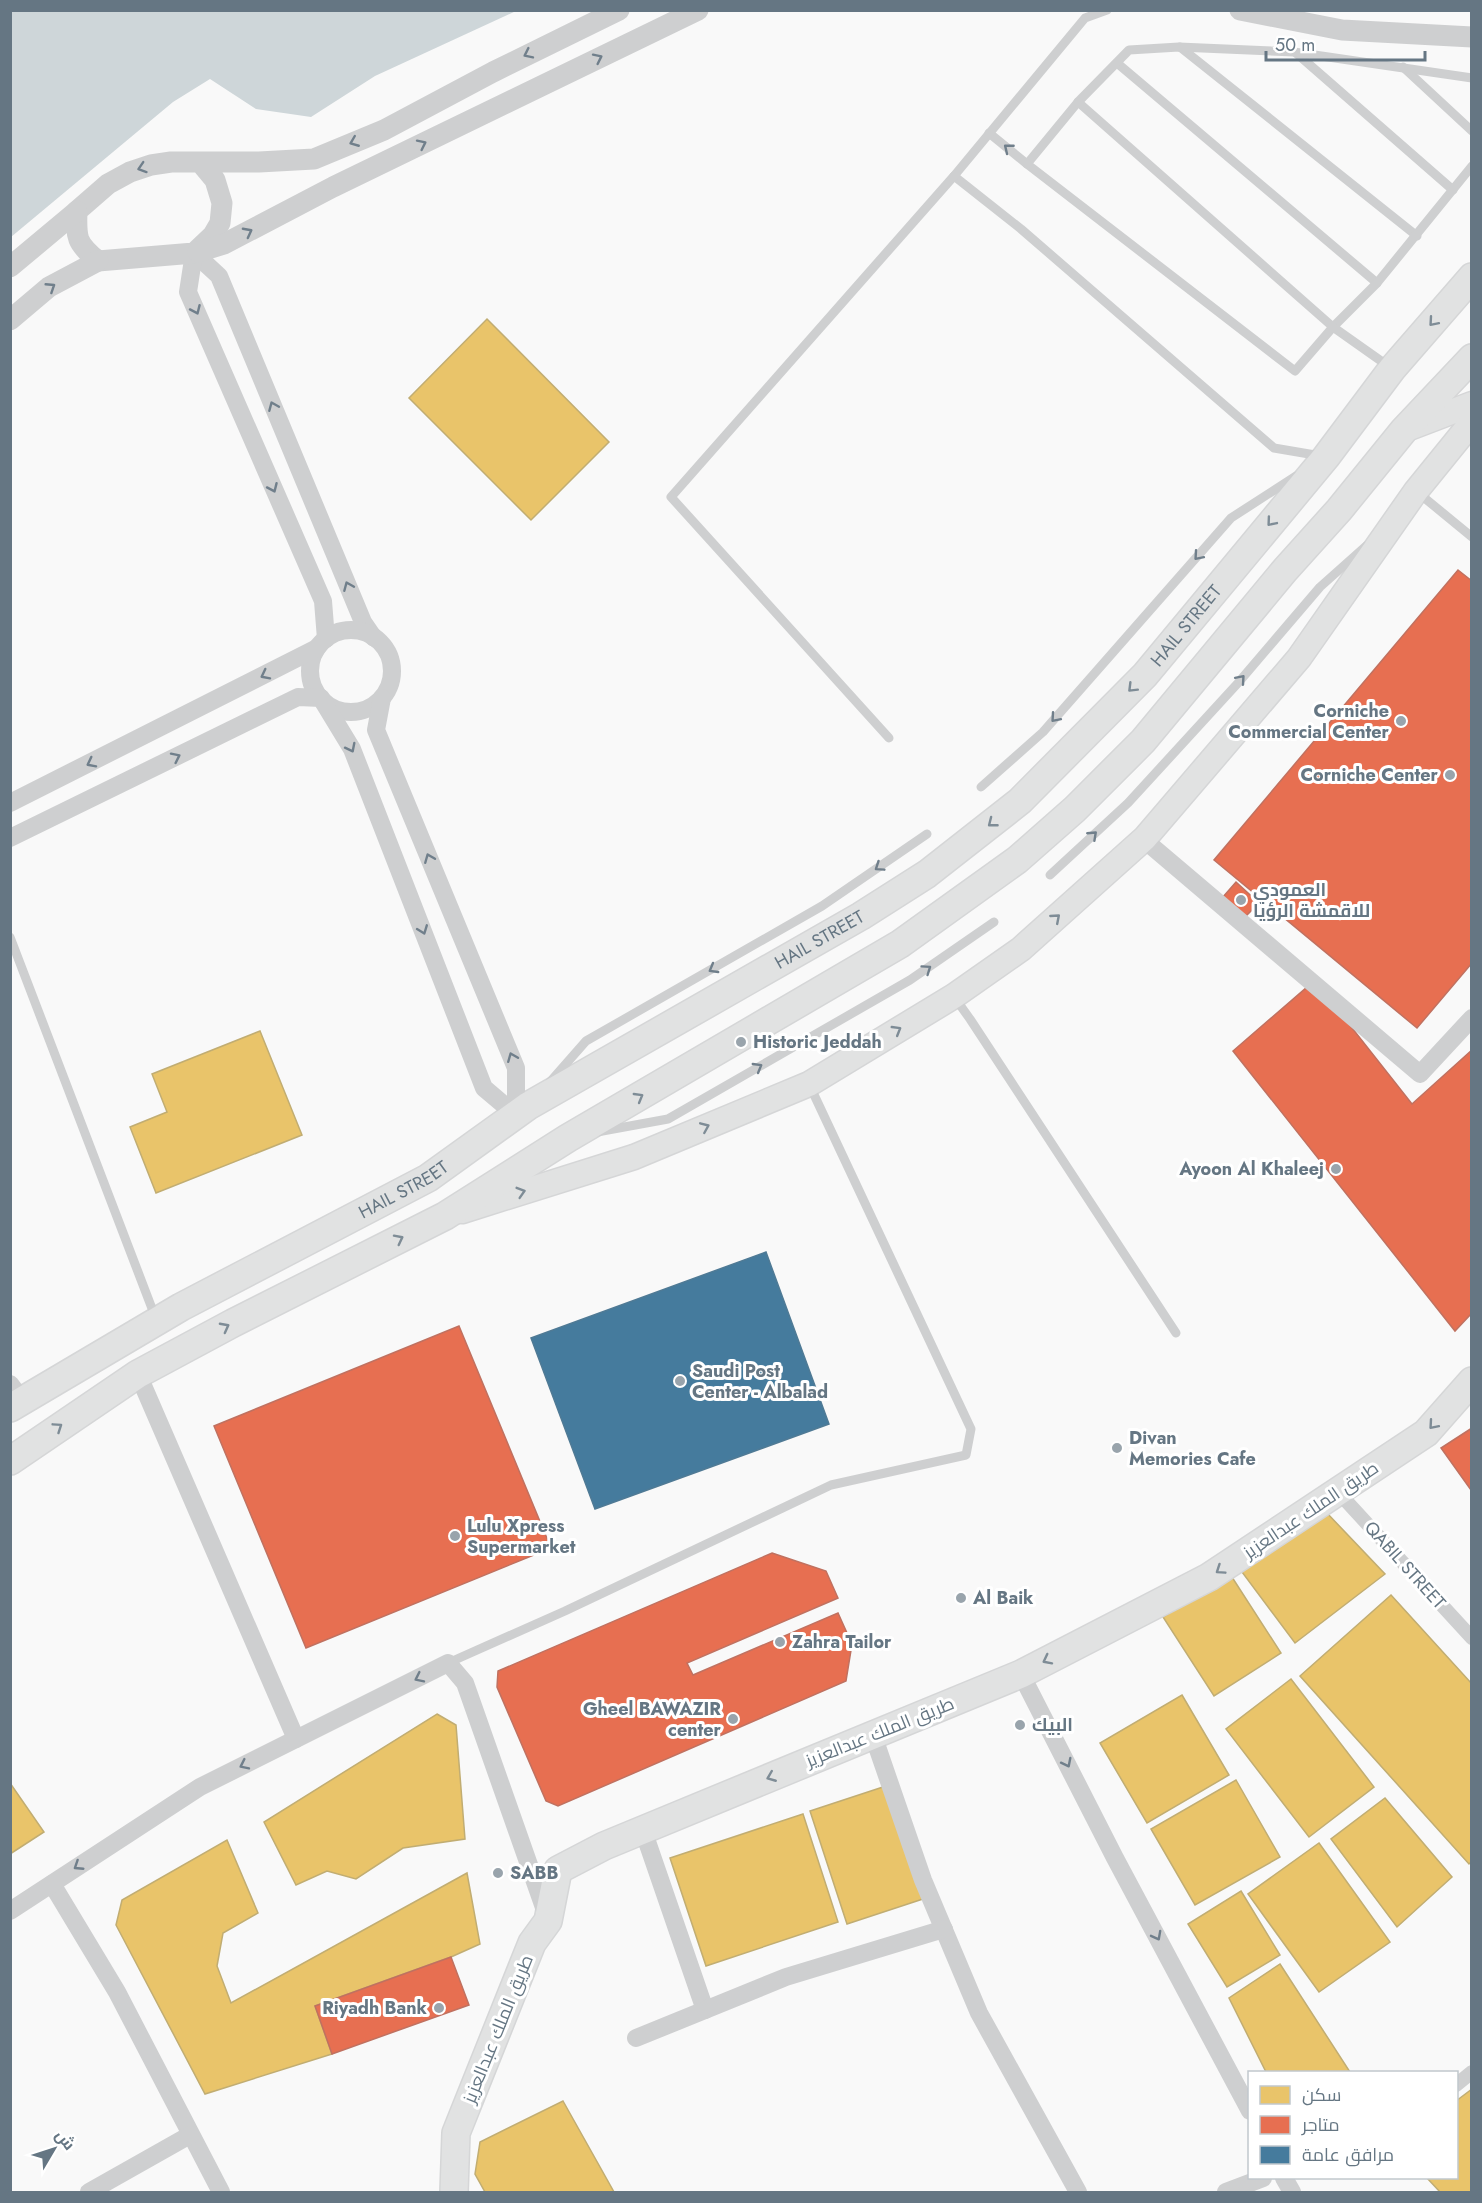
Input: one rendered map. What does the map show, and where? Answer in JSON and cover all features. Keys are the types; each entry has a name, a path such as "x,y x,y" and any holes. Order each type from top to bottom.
{"main road":[{"name":"HAIL STREET","path":"14,1397 428,1178 522,1111 861,916 927,874 1020,801 1145,675 1326,457 1392,369 1472,277"},
{"path":"10,1461 138,1374 233,1323 446,1216 568,1138 900,944 1017,860 1076,809 1143,741 1404,430 1472,358"},
{"path":"1404,430 1472,404"},
{"path":"446,1216 634,1157 809,1084 954,996 1021,949 1142,838 1299,658 1416,490 1472,422"},
{"name":"طريق الملك عبدالعزيز","path":"454,2193 456,2133 532,1943 549,1921 558,1870 604,1846 1021,1674 1209,1577 1426,1433 1472,1381"}],"street":[{"path":"10,267 108,184 130,172 151,165 171,162 314,159 384,130 493,72 619,10"},
{"path":"10,320 49,287 98,261 194,253 224,244 333,187 698,10"},
{"path":"1240,10 1342,30 1472,37"},
{"path":"200,162 215,180 222,203 220,224 213,235 194,253 188,292 322,601 321,644 312,660 310,674 313,687 352,749 484,1088 522,1111"},
{"path":"77,211 76,231 82,248 98,261"},
{"path":"194,253 219,276 363,622 374,638"},
{"path":"10,803 321,644 337,632 350,630 363,632 384,646 390,659 392,673 389,686 382,698 372,707 345,712 332,707 321,698 298,697 10,838"},
{"path":"382,698 376,730 516,1068 522,1111"},
{"path":"1142,838 1420,1074 1472,1018"},
{"path":"138,1374 296,1739"},
{"name":"QABIL STREET","path":"1338,1492 1472,1638"},
{"path":"10,1911 200,1786 448,1663 465,1683 549,1921"},
{"path":"1021,1674 1115,1858 1248,2107"},
{"path":"873,1735 923,1880 979,2013 1078,2193"},
{"path":"643,1830 705,2010"},
{"path":"52,1884 117,1992 221,2193"},
{"path":"636,2038 786,1977 944,1929"},
{"path":"1458,2083 1472,2072"},
{"path":"89,2193 190,2135"},
{"path":"1226,2193 1261,2179"},
{"path":"1285,2179 1292,2193"}],"lane":[{"path":"889,738 671,497 954,176 1084,18 1107,10"},
{"path":"1027,164 1078,102 1129,50 1179,47 1294,51 1472,78"},
{"path":"1179,47 1417,236"},
{"path":"1294,51 1453,190"},
{"path":"1117,63 1377,283"},
{"path":"1403,67 1472,131"},
{"path":"1078,102 1333,327 1392,369"},
{"path":"989,133 1295,371 1333,327 1377,283 1472,166"},
{"path":"954,176 1022,229 1274,448 1326,457"},
{"path":"981,788 1043,732 1231,519 1326,457"},
{"path":"1416,490 1472,537"},
{"path":"1050,875 1128,803 1238,683 1320,587 1395,519"},
{"path":"522,1111 586,1041 822,906 927,834"},
{"path":"568,1138 668,1119 910,980 994,922"},
{"path":"10,936 157,1321"},
{"path":"954,996 1176,1333"},
{"path":"448,1663 576,1606 831,1485 966,1455 971,1429 809,1084"}],"shaded area":[{"path":"11,10 516,11 375,76 311,117 256,109 210,79 173,102 11,237"}],"building: سكن":[{"path":"487,319 609,442 531,520 409,398"},
{"path":"260,1031 302,1135 156,1193 130,1127 167,1112 152,1074"},
{"path":"1326,1512 1385,1574 1295,1643 1239,1568"},
{"path":"1230,1574 1281,1653 1214,1696 1163,1617"},
{"path":"1391,1595 1472,1684 1472,1861 1469,1864 1300,1676"},
{"path":"1291,1679 1374,1787 1309,1837 1226,1729"},
{"path":"1182,1695 1229,1775 1147,1823 1100,1743"},
{"path":"437,1714 456,1725 465,1839 403,1848 356,1879 327,1871 296,1885 264,1822"},
{"path":"1236,1780 1280,1857 1195,1905 1151,1829"},
{"path":"10,1783 44,1832 10,1854"},
{"path":"886,1786 923,1899 847,1924 810,1811"},
{"path":"1385,1798 1452,1877 1397,1927 1331,1839"},
{"path":"803,1814 838,1922 706,1966 670,1858"},
{"path":"227,1840 258,1913 223,1933 217,1966 231,2003 467,1873 480,1944 451,1957 315,2006 332,2054 205,2094 116,1925 122,1900"},
{"path":"1319,1843 1390,1942 1319,1992 1248,1894"},
{"path":"1241,1891 1280,1955 1227,1987 1188,1924"},
{"path":"1280,1964 1349,2071 1266,2071 1229,1998"},
{"path":"1472,2089 1472,2192 1440,2192 1428,2179 1458,2179 1458,2100"},
{"path":"563,2101 614,2192 485,2192 475,2174 480,2142"}],"building: متاجر":[{"name":"Corniche Commercial Center","path":"1458,570 1472,581 1472,963 1417,1028 1214,860"},
{"name":"العمودي للاقمشة الرؤيا","path":"1236,882 1259,903 1246,916 1223,897"},
{"path":"1306,988 1330,1000 1412,1104 1472,1050 1472,1313 1455,1331 1233,1051"},
{"path":"459,1326 551,1548 306,1648 214,1426"},
{"path":"1472,1428 1472,1490 1471,1490 1441,1448"},
{"path":"772,1553 826,1571 838,1598 687,1663 693,1675 838,1613 852,1644 846,1681 558,1806 546,1801 497,1687 498,1671"},
{"path":"451,1957 469,2005 332,2054 315,2006"}],"building: مرافق عامة":[{"name":"Saudi Post Center - Albalad","path":"766,1252 829,1424 595,1509 531,1338"}],"place":[{"name":"Corniche Commercial Center","path":"1401,721"},
{"name":"Corniche Center","path":"1450,775"},
{"name":"العمودي للاقمشة الرؤيا","path":"1241,900"},
{"name":"Historic Jeddah","path":"741,1042"},
{"name":"Ayoon Al Khaleej","path":"1336,1169"},
{"name":"Saudi Post Center - Albalad","path":"680,1381"},
{"name":"Divan Memories Cafe","path":"1117,1448"},
{"name":"Lulu Xpress Supermarket","path":"455,1536"},
{"name":"Al Baik","path":"961,1598"},
{"name":"Zahra Tailor","path":"780,1642"},
{"name":"Gheel BAWAZIR center","path":"733,1719"},
{"name":"البيك","path":"1020,1725"},
{"name":"SABB","path":"498,1873"},
{"name":"Riyadh Bank","path":"439,2008"}]}
